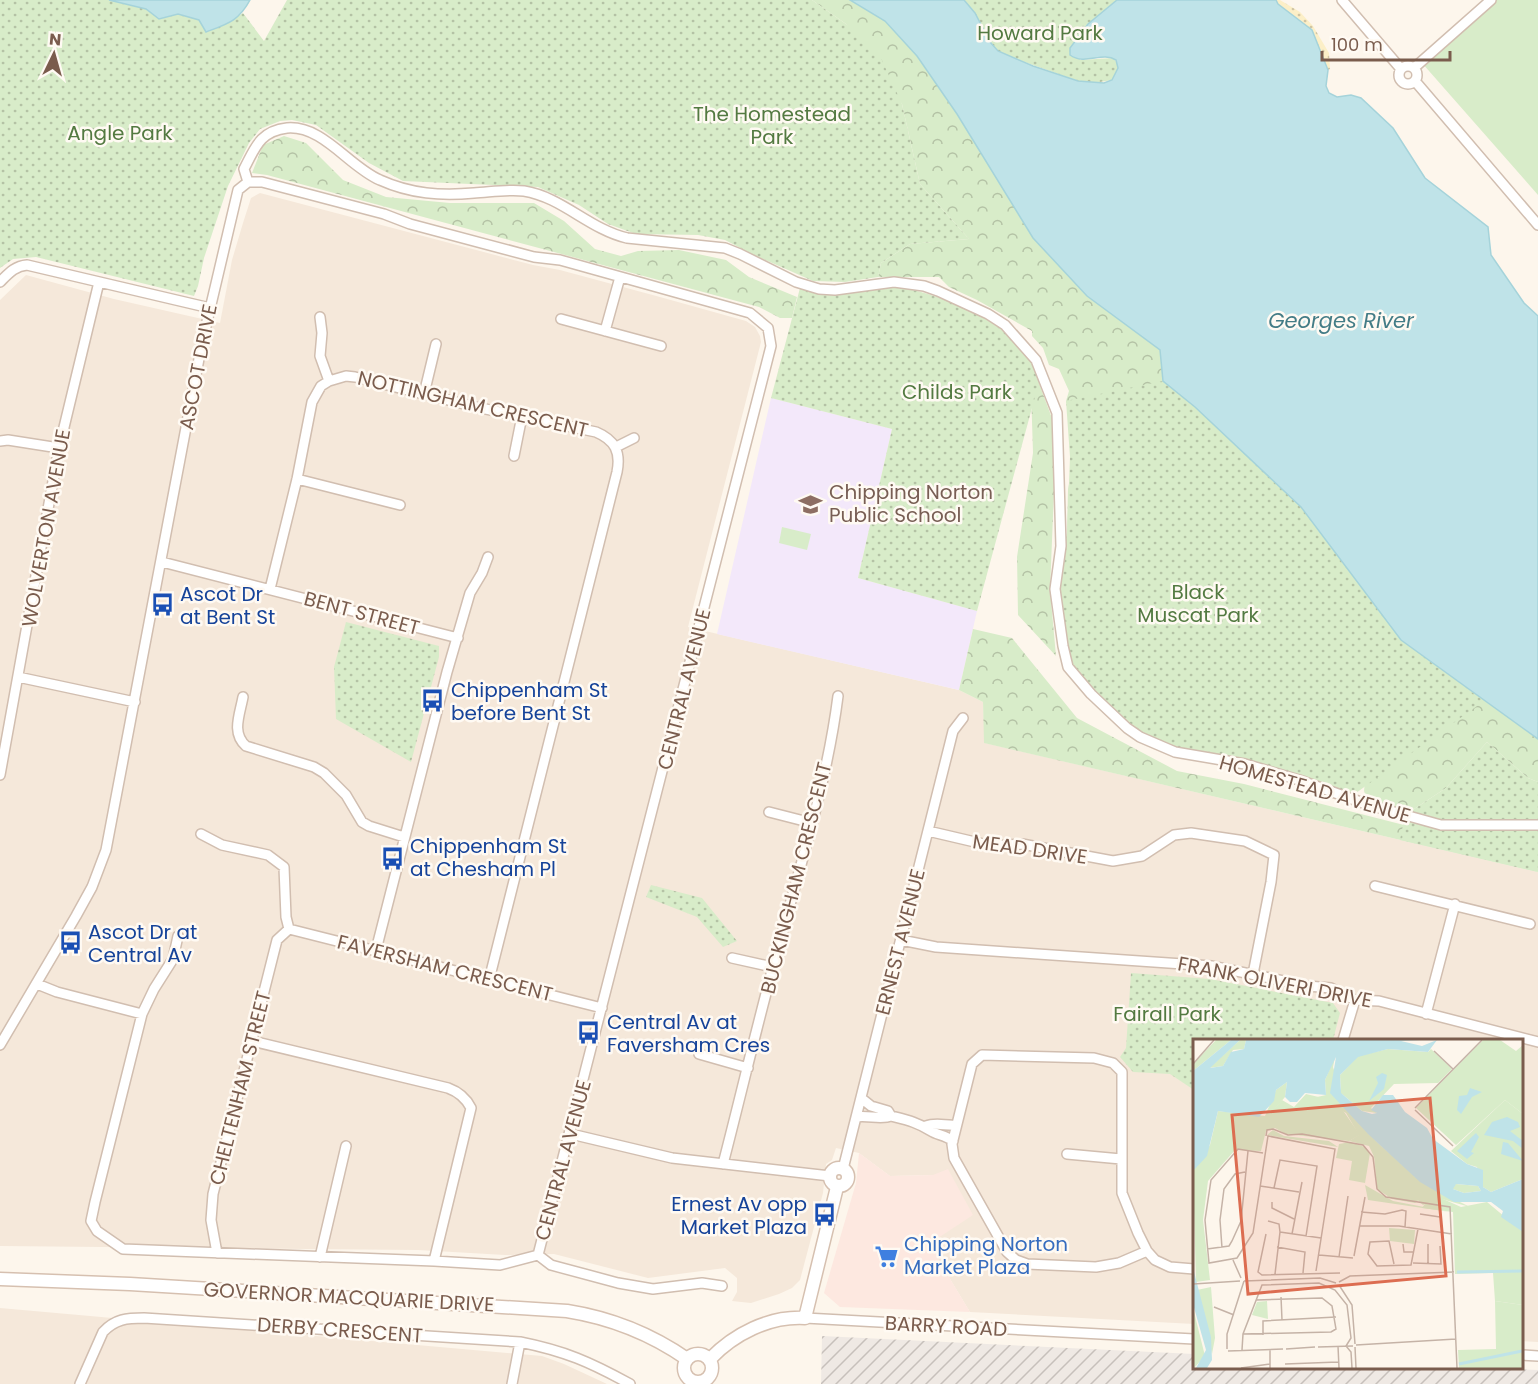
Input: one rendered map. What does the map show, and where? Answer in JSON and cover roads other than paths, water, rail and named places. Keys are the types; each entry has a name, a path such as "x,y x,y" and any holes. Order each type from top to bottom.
{"main road":[{"path":"805,1318 833,1181 843,1186 848,1179 843,1169"},
{"name":"GOVERNOR MACQUARIE DRIVE","path":"0,1279 109,1283 567,1311 598,1317 631,1328 653,1338 687,1359"},
{"name":"BARRY ROAD","path":"710,1359 733,1339 755,1328 781,1319 805,1318"},
{"path":"699,1354 710,1359 713,1369 712,1381 696,1382 687,1377 684,1368 687,1359 699,1354"}],"street":[{"path":"1342,0 1401,69 1401,80 1406,83 1414,81"},
{"path":"1414,68 1491,0"},
{"path":"1401,69 1406,66 1414,68 1417,73 1414,81"},
{"path":"1414,81 1538,225"},
{"name":"HOMESTEAD AVENUE","path":"248,182 244,169 259,139 275,130 297,129 314,133 364,172 411,191 448,195 507,191 531,193 555,201 613,235 725,249 796,282 819,289 835,290 894,282 924,286 988,314 1005,326 1036,360 1058,413 1061,546 1055,589 1063,646 1068,667 1117,720 1140,737 1175,752 1245,764 1369,805 1441,825 1538,825"},
{"path":"248,182 262,182 534,257 560,261 620,277 605,330"},
{"name":"ASCOT DRIVE","path":"0,1045 81,907 102,862 109,838 210,308 238,190 248,182"},
{"path":"0,282 20,265 27,265 210,308"},
{"name":"CENTRAL AVENUE","path":"142,1014 91,1221 98,1231 123,1249 500,1265 538,1255 571,1134 771,346 768,328 750,312 620,277"},
{"name":"WOLVERTON AVENUE","path":"0,775 59,448 99,282"},
{"path":"320,317 322,333 320,357 329,381"},
{"path":"561,319 661,346"},
{"path":"424,394 436,344"},
{"name":"NOTTINGHAM CRESCENT","path":"270,589 297,479 312,402 316,393 329,381 346,376 355,377 596,432 612,441 616,447"},
{"path":"514,456 522,416"},
{"path":"489,980 617,472 616,447 634,438"},
{"path":"0,441 9,440 59,448"},
{"path":"297,479 400,505"},
{"path":"376,950 444,683 470,593 488,557"},
{"name":"BENT STREET","path":"162,562 458,638"},
{"path":"18,677 135,702"},
{"name":"BUCKINGHAM CRESCENT","path":"723,1164 772,967 812,823 834,728 838,696"},
{"path":"243,697 236,729 246,746 324,772 346,795 362,822 404,837"},
{"name":"ERNEST AVENUE","path":"843,1169 953,731 963,718"},
{"path":"769,812 812,823"},
{"name":"MEAD DRIVE","path":"928,831 992,846 1022,844 1113,861 1142,856 1174,835 1191,833 1245,841 1274,855 1253,974"},
{"path":"201,834 222,845 268,855 284,867 286,917 289,929"},
{"path":"1376,886 1530,924"},
{"path":"1426,1014 1455,904"},
{"name":"FAVERSHAM CRESCENT","path":"289,929 602,1008"},
{"name":"CHELTENHAM STREET","path":"217,1253 212,1220 213,1194 277,940 289,929"},
{"path":"37,984 57,992 142,1014 154,989 173,959 178,936"},
{"name":"FRANK OLIVERI DRIVE","path":"901,940 936,947 1212,966 1308,986 1331,988 1355,1000 1379,1001 1538,1042"},
{"path":"732,958 772,967"},
{"path":"1344,1039 1355,1000"},
{"path":"252,1041 448,1088 458,1091 468,1103 471,1108 434,1261"},
{"path":"699,1054 748,1068"},
{"path":"1147,1251 1119,1263 1096,1267 1027,1264 1016,1260 1000,1243 954,1158 953,1140 972,1064 982,1055 1094,1058 1113,1063 1122,1072 1122,1192 1147,1251 1155,1260 1170,1268 1193,1269"},
{"path":"861,1098 871,1106 888,1111 891,1116 926,1126 931,1131 953,1140"},
{"path":"856,1117 869,1115 885,1119 891,1116"},
{"path":"926,1126 933,1123 946,1126 956,1125"},
{"path":"571,1134 657,1156 833,1181"},
{"path":"320,1257 346,1146"},
{"path":"1067,1154 1121,1159"},
{"path":"538,1255 551,1265 618,1283 653,1289 702,1283 722,1286"},
{"name":"DERBY CRESCENT","path":"80,1384 103,1332 118,1320 126,1318 520,1342 572,1355 630,1384"},
{"name":"BARRY ROAD","path":"805,1318 1193,1339"},
{"path":"512,1384 520,1342"},
{"path":"1523,1355 1538,1356"}],"water":[{"path":"109,0 250,0 237,17 206,32 199,20 178,14 159,19 146,9"},
{"name":"Georges River","path":"850,0 964,0 975,13 990,42 998,51 1078,81 1104,83 1112,80 1118,68 1116,60 1105,57 1076,58 1070,55 1070,48 1088,24 1117,0 1276,0 1312,30 1328,70 1326,86 1329,93 1337,97 1351,95 1361,98 1393,128 1425,178 1488,227 1491,255 1524,303 1538,316 1538,739 1401,640 1301,507 1195,407 1163,381 1160,350 1087,296 1033,238 957,114 917,56 885,21"}],"place":[{"name":"Chipping Norton Public School","path":"811,504"},
{"name":"Ascot Dr at Bent St","path":"162,605"},
{"name":"Chippenham St before Bent St","path":"433,701"},
{"name":"Chippenham St at Chesham Pl","path":"392,858"},
{"name":"Ascot Dr at Central Av","path":"70,943"},
{"name":"Central Av at Faversham Cres","path":"589,1033"},
{"name":"Ernest Av opp Market Plaza","path":"825,1215"},
{"name":"Chipping Norton Market Plaza","path":"886,1256"}],"park label":[{"name":"Howard Park","path":"1040,33"},
{"name":"The Homestead Park","path":"772,126"},
{"name":"Angle Park","path":"120,133"},
{"name":"Childs Park","path":"957,392"},
{"name":"Black Muscat Park","path":"1198,604"},
{"name":"Fairall Park","path":"1167,1014"}]}
